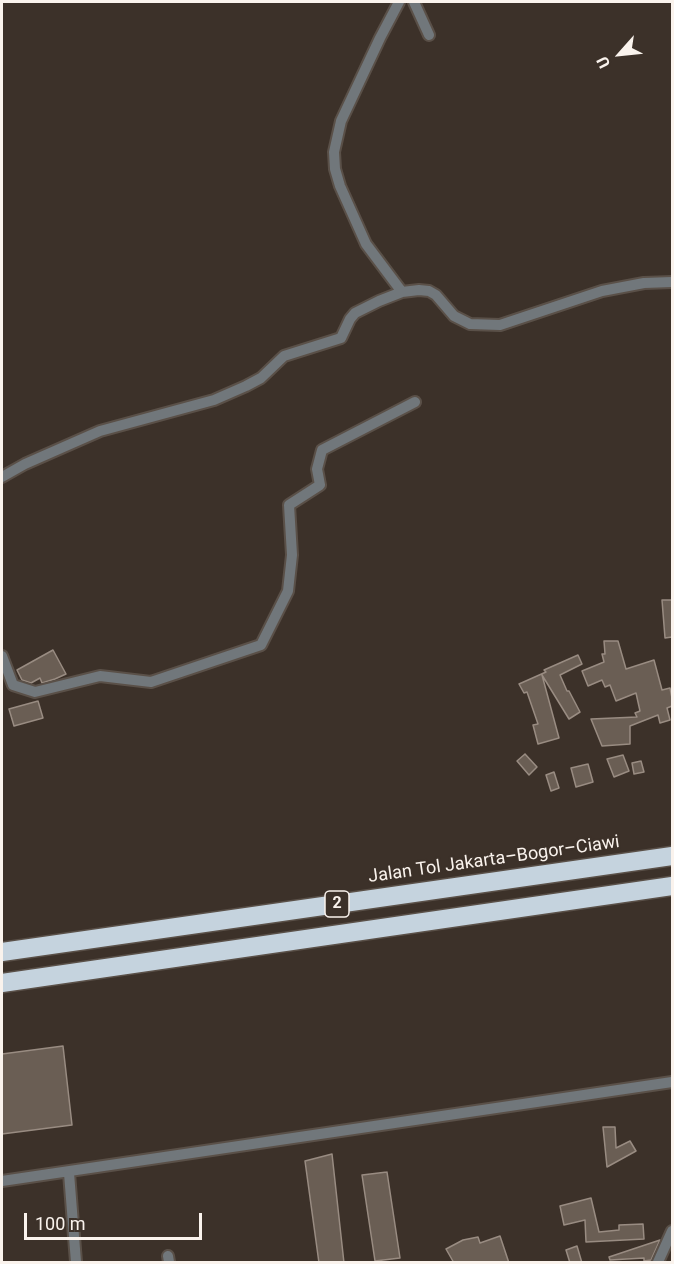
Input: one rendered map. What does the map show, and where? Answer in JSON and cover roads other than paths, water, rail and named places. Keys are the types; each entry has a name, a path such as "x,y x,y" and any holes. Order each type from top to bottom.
{"highway":[{"name":"Jalan Tol Jakarta–Bogor–Ciawi","path":"2,952 672,856"},
{"name":"2","path":"2,983 672,886"}],"street":[{"path":"399,2 341,122 334,152 335,170 340,186 366,244 402,292"},
{"path":"414,2 429,35"},
{"path":"2,477 25,464 100,431 214,400 246,386 261,378 284,356 341,338 355,313 402,292 429,291 436,295 454,316 470,324 500,325 602,291 644,283 672,282"},
{"path":"2,656 13,685 34,692 100,676 151,682 261,645 288,591 292,555 289,506 320,485 317,469 322,450 415,402"},
{"path":"2,1181 69,1173 672,1082"},
{"path":"69,1173 75,1263"},
{"path":"658,1263 672,1231"}]}
